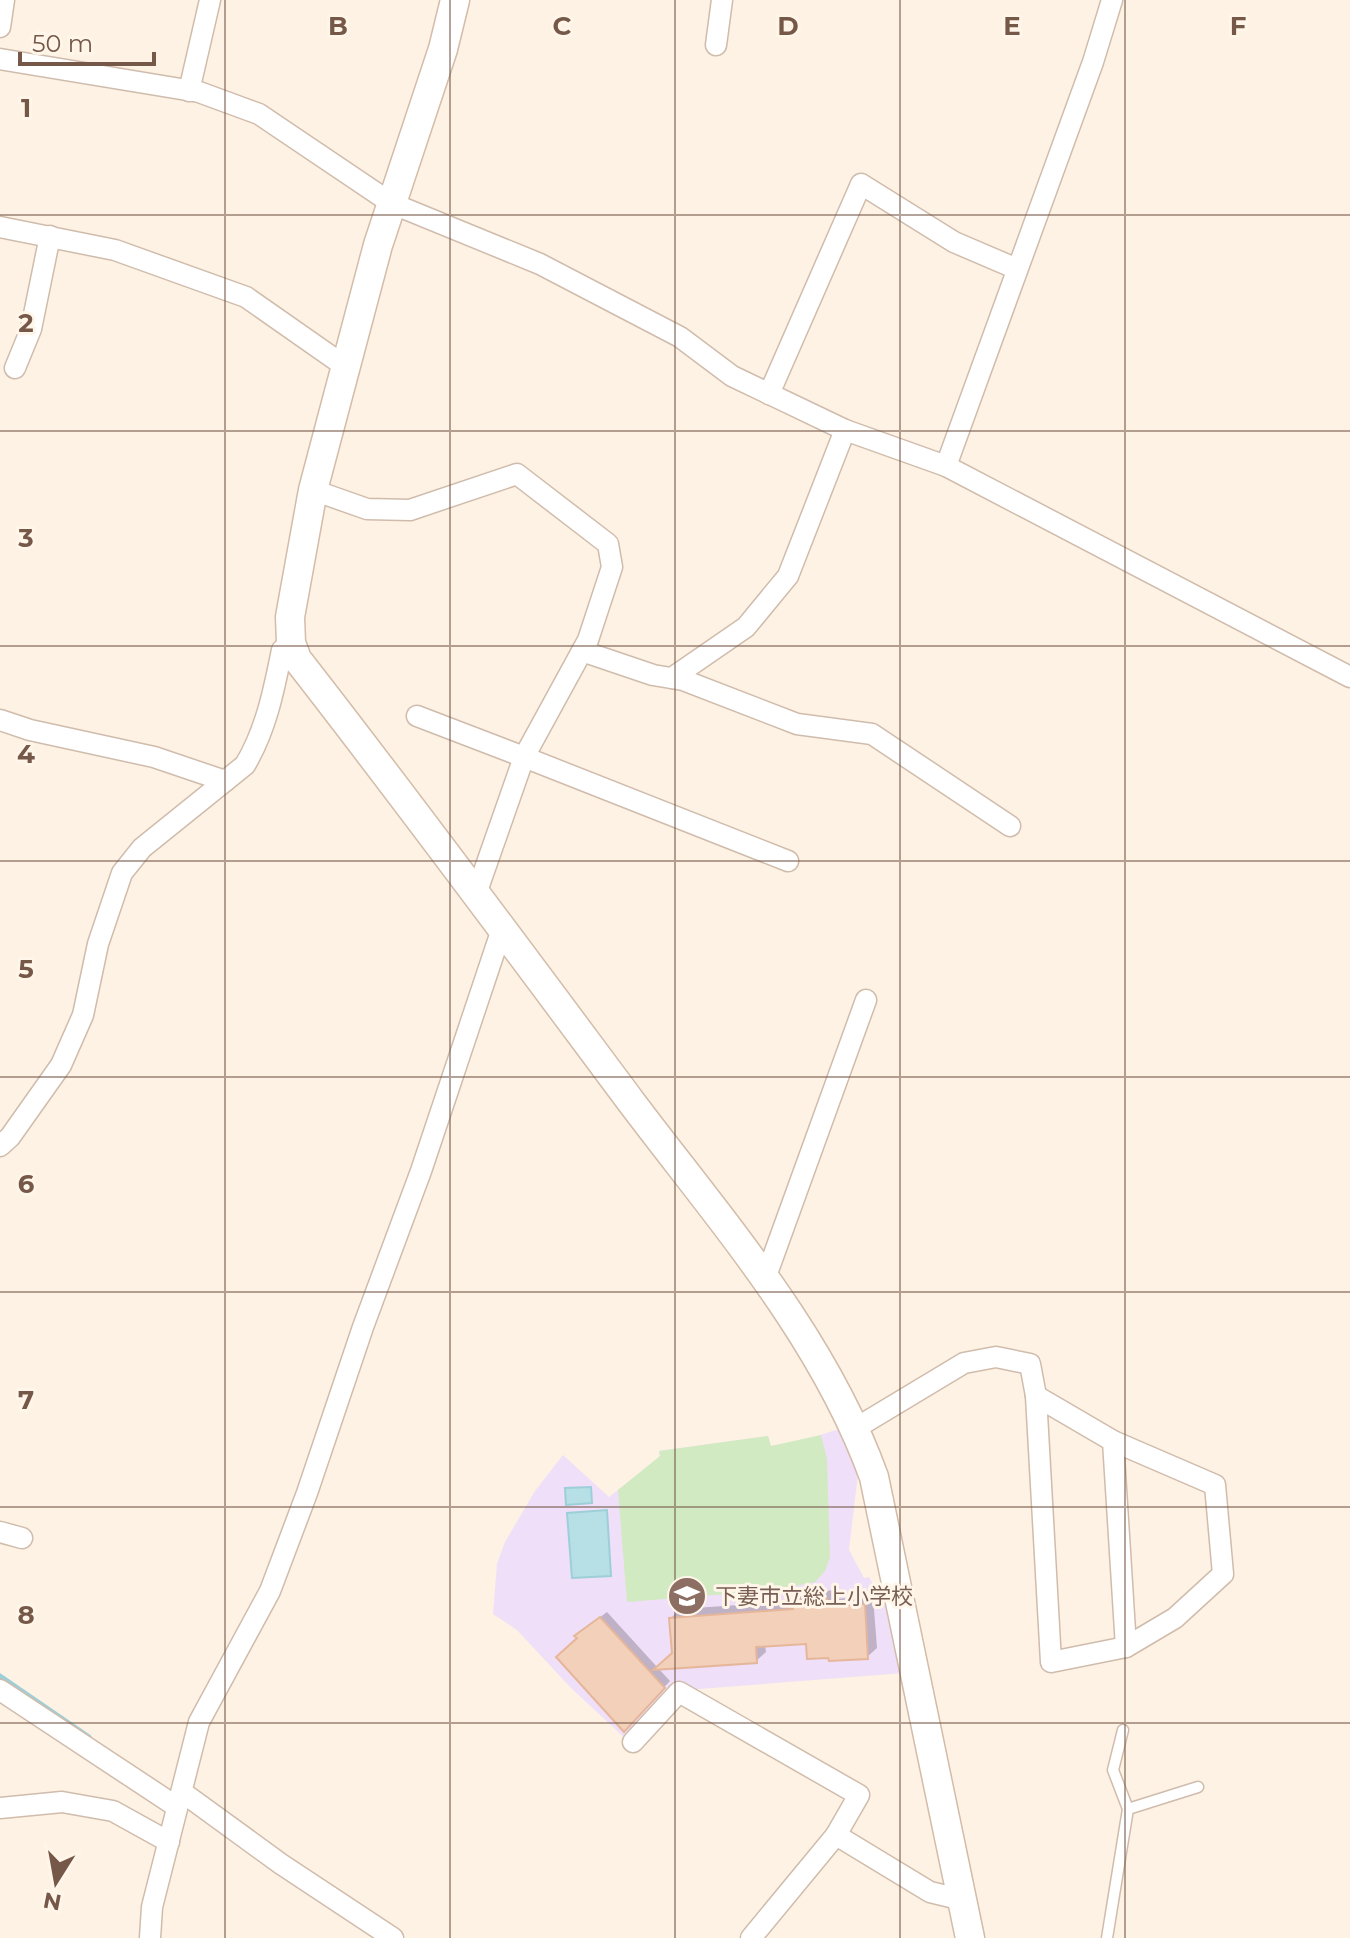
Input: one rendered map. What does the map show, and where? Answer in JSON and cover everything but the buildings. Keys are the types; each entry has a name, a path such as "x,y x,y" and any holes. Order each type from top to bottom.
{"street":[{"path":"0,27 4,0"},
{"path":"189,91 210,0"},
{"path":"455,0 443,49 391,203 313,490 290,617 291,643 297,659 396,786 796,1321 856,1428 874,1477 970,1938"},
{"path":"716,45 722,0"},
{"path":"946,466 1093,62 1112,0"},
{"path":"0,59 189,91 259,114 391,203 540,264 680,337 732,376 845,430 946,466 1350,677"},
{"path":"769,394 861,184 954,242 1017,269"},
{"path":"0,227 115,250 246,297 346,367"},
{"path":"15,368 31,329 50,236"},
{"path":"672,678 746,627 788,576 845,430"},
{"path":"313,490 367,509 410,510 517,474 608,544 612,567 588,640 524,757 476,894"},
{"path":"0,1146 10,1137 61,1065 83,1015 98,944 122,873 142,848 245,765 272,700 282,650 291,643"},
{"path":"582,651 653,675 683,680 797,724 872,734 1010,826"},
{"path":"417,716 788,861"},
{"path":"0,720 30,730 154,757 225,781"},
{"path":"150,1938 152,1907 199,1722 270,1591 421,1171 502,929"},
{"path":"765,1279 866,1000"},
{"path":"856,1428 964,1363 996,1357 1030,1364 1036,1396 1051,1662 1126,1647 1175,1618 1223,1574 1215,1485 1113,1441 1036,1396"},
{"path":"1113,1441 1126,1647"},
{"path":"0,1532 22,1538"},
{"path":"0,1690 281,1864 393,1938"},
{"path":"633,1742 679,1692 859,1795 836,1835 751,1938"},
{"path":"0,1808 62,1802 113,1811 169,1842"},
{"path":"836,1835 930,1892 963,1900"}],"lane":[{"path":"1107,1938 1128,1809 1113,1770 1123,1730"},
{"path":"1128,1809 1198,1787"}],"shaded area":[{"name":"下妻市立総上小学校","path":"842,1428 858,1473 849,1550 864,1578 869,1577 894,1622 904,1673 686,1690 627,1740 571,1688 517,1630 493,1614 497,1564 505,1542 535,1491 563,1455 609,1497 660,1456 659,1451 768,1436 771,1446 805,1440"}],"green space":[{"path":"821,1435 827,1459 830,1557 825,1571 815,1582 776,1590 627,1602 618,1490 660,1456 659,1451 768,1436 771,1446"}],"water":[{"path":"591,1487 592,1503 566,1505 565,1488"},
{"path":"607,1510 611,1576 572,1578 567,1513"}],"waterway":[{"path":"0,1676 89,1737"}],"place":[{"name":"下妻市立総上小学校","path":"687,1596"}]}
